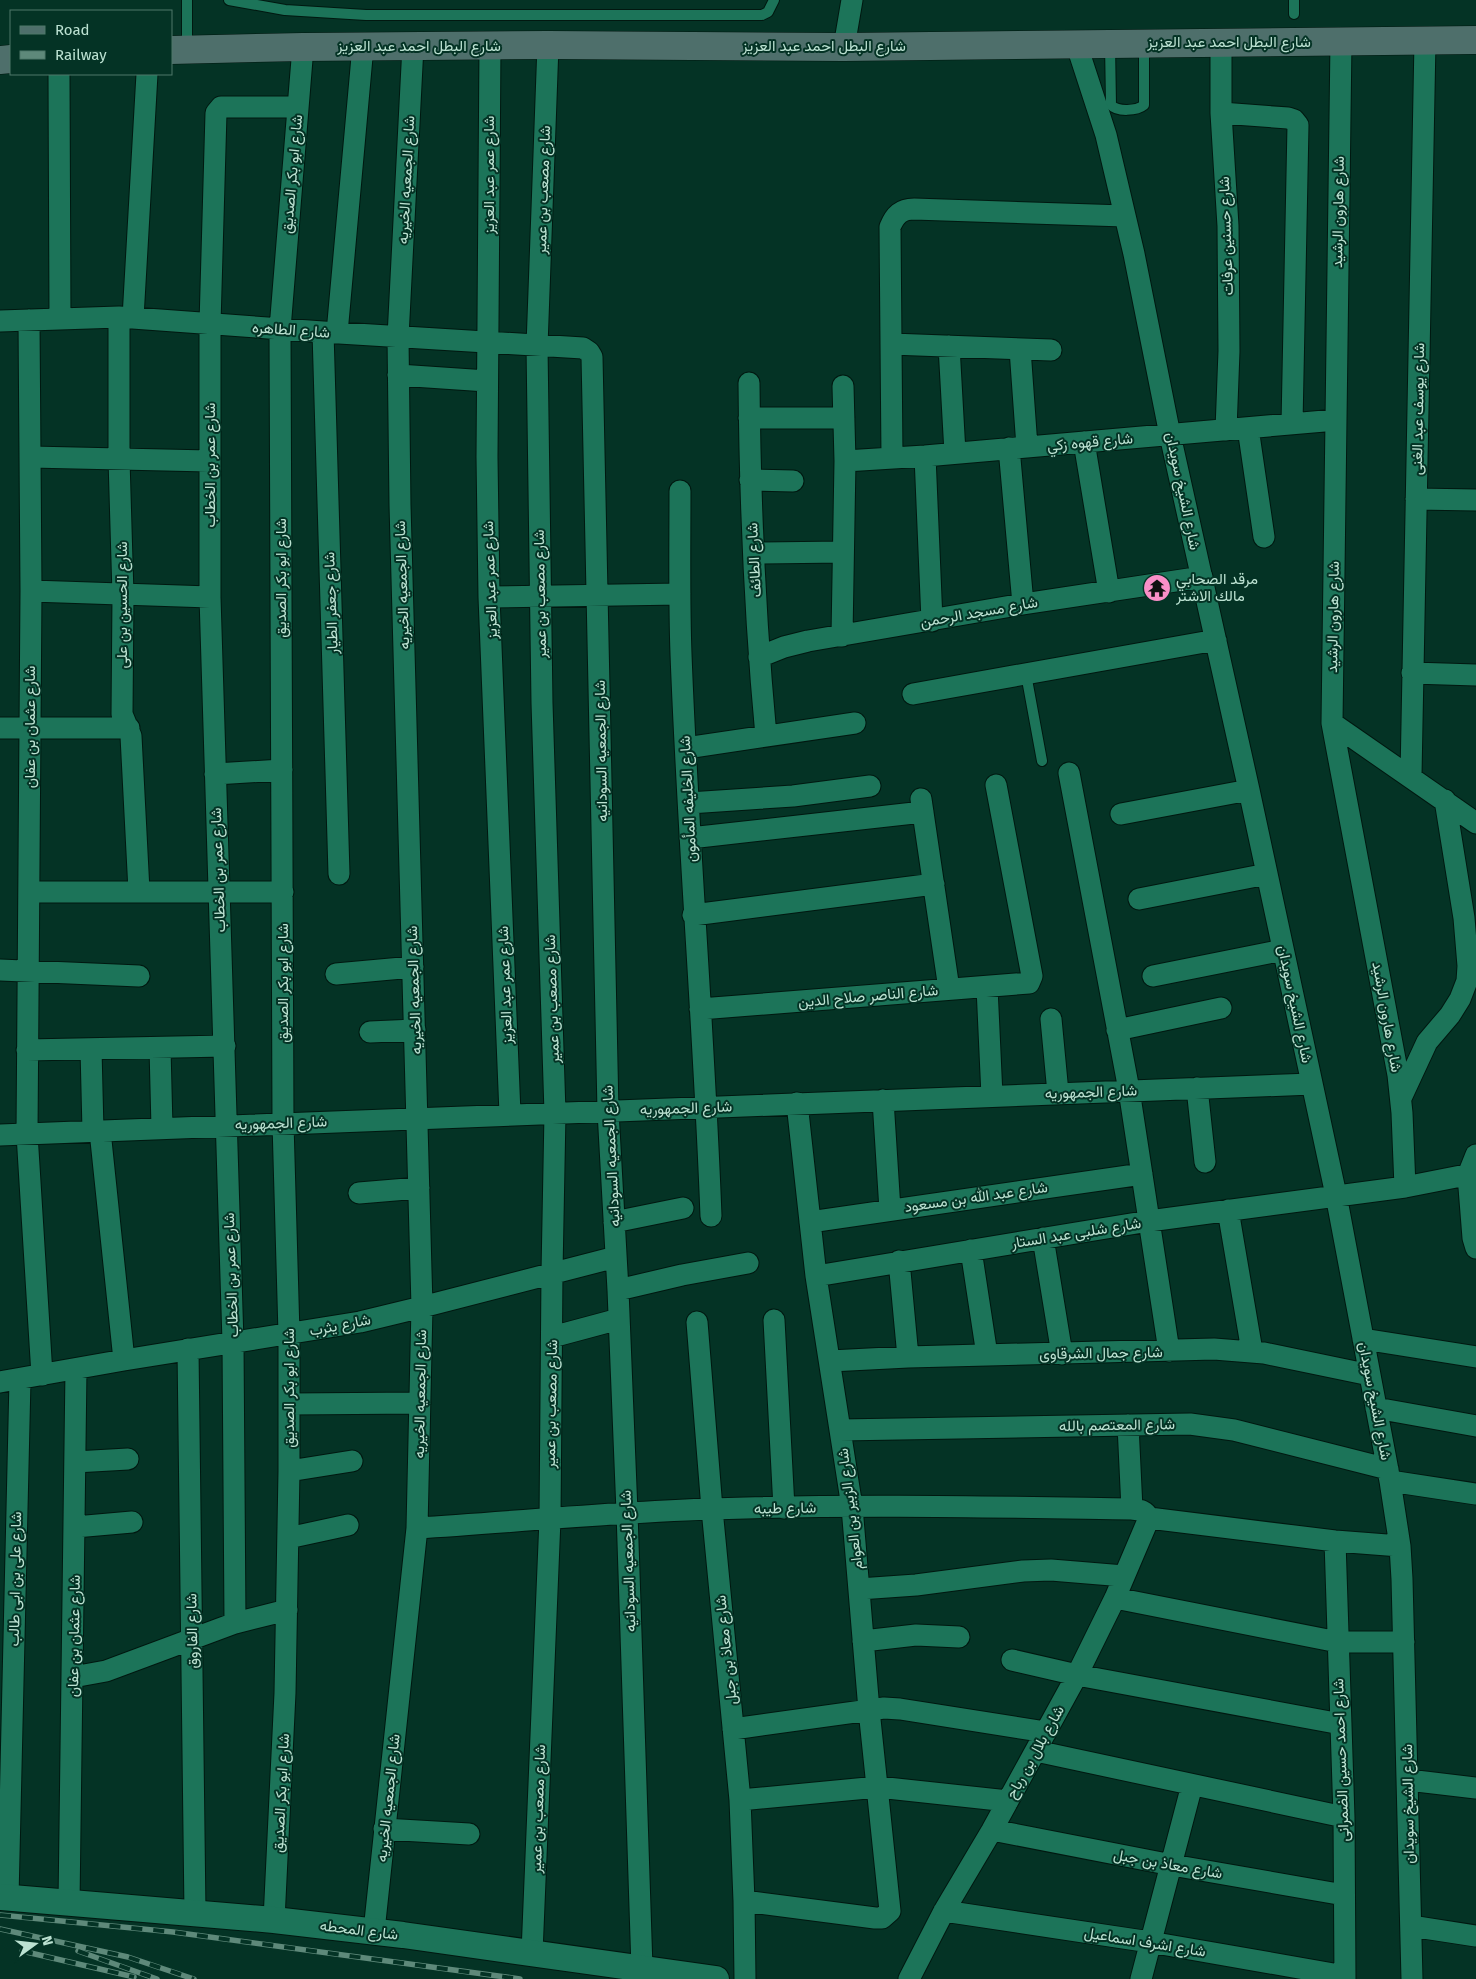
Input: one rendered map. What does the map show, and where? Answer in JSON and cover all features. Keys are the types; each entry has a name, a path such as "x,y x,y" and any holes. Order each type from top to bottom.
{"main road":[{"name":"شارع البطل احمد عبد العزيز","path":"179,50 363,46 844,47 1476,40"}],"street":[{"path":"844,47 852,0"},
{"name":"شارع هارون الرشيد","path":"1341,41 1332,723 1389,1024 1400,1098 1405,1187"},
{"name":"شارع يوسف عبد الغنى","path":"1411,776 1425,41"},
{"name":"شارع حسنين عرفات","path":"1221,42 1221,114 1228,226 1229,351 1226,430"},
{"name":"شارع الشيخ سويدان","path":"1076,44 1106,135 1134,254 1170,435 1336,1195 1389,1475 1400,1546 1408,1780 1412,1979"},
{"name":"شارع مصعب بن عمير","path":"532,1953 550,1519 552,1272 556,1113 542,713 537,346 548,45"},
{"name":"شارع جعفر الطيار","path":"339,874 330,333 363,46"},
{"name":"شارع الجمعيه الخيريه","path":"374,1931 417,1528 422,1307 398,376 398,337 413,46"},
{"name":"شارع عمر عبد العزيز","path":"490,46 487,381 489,597 510,1114"},
{"name":"شارع ابو بكر الصديق","path":"274,1920 281,1798 289,1471 289,1334 283,1123 280,329 303,47"},
{"path":"60,75 60,319"},
{"name":"شارع الحسين بن على","path":"139,891 131,736 122,714 123,595 119,459 126,318 147,75"},
{"name":"شارع عمر بن الخطاب","path":"235,1623 233,1342 210,597 210,324 216,118 218,109 221,107 298,107"},
{"path":"1221,114 1288,118 1294,120 1298,126 1292,424"},
{"path":"892,458 890,227 896,216 907,209 1125,216"},
{"name":"شارع الطاهره","path":"0,321 126,318 330,333 583,348"},
{"name":"شارع عثمان بن عفان","path":"27,1134 31,591 29,320"},
{"path":"891,344 1051,350"},
{"path":"948,346 955,453"},
{"name":"شارع الجمعيه السودانيه","path":"583,348 589,352 593,365 608,1111 618,1290 627,1512 642,1968"},
{"path":"1020,349 1018,448 1023,604"},
{"path":"398,376 487,381"},
{"name":"شارع الطائف","path":"749,383 750,480 759,657 766,736"},
{"path":"842,636 843,386"},
{"path":"749,418 844,418"},
{"name":"شارع قهوه زكي","path":"844,461 925,456 1336,420"},
{"path":"1248,428 1264,537"},
{"path":"1084,442 1109,592"},
{"path":"925,456 932,620"},
{"path":"31,457 209,461"},
{"path":"750,480 793,481"},
{"name":"شارع الخليفه المأمون","path":"680,491 681,652 694,915 707,1107 711,1216"},
{"path":"1416,499 1476,500"},
{"path":"754,553 843,552"},
{"name":"شارع مسجد الرحمن","path":"759,657 784,647 842,636 1023,604 1202,576"},
{"path":"31,591 210,597"},
{"path":"489,597 680,594"},
{"path":"912,694 1216,640"},
{"path":"1412,673 1476,675"},
{"path":"686,748 855,723"},
{"path":"1332,723 1411,776 1476,823"},
{"path":"0,728 129,728"},
{"path":"215,774 282,770"},
{"path":"1069,773 1129,1090 1169,1351"},
{"name":"شارع الناصر صلاح الدين","path":"700,1009 1025,984 1031,980 1032,976 996,785"},
{"path":"689,803 793,796 870,786"},
{"path":"1121,814 1249,790"},
{"path":"1400,1098 1427,1042 1450,1015 1472,983 1468,966 1470,921 1445,800"},
{"path":"690,838 922,805 950,990"},
{"path":"1139,899 1267,874"},
{"path":"694,915 934,884"},
{"path":"29,892 283,892"},
{"path":"1153,976 1283,950"},
{"path":"336,974 413,967"},
{"path":"0,970 139,976"},
{"path":"987,987 992,1096"},
{"path":"1117,1030 1221,1008"},
{"path":"1051,1019 1058,1093"},
{"path":"370,1032 415,1030"},
{"path":"27,1050 225,1046"},
{"path":"160,1048 162,1128"},
{"path":"91,1050 97,1131 124,1360"},
{"name":"شارع الجمهوريه","path":"0,1135 1312,1084"},
{"path":"1197,1088 1205,1162"},
{"path":"883,1100 890,1210"},
{"name":"شارع الزبير بن العوام","path":"744,1901 875,1918 887,1916 890,1911 869,1710 852,1507 816,1276 798,1103"},
{"path":"27,1134 42,1375"},
{"path":"1476,1155 1472,1174 1473,1238 1476,1248"},
{"name":"شارع عبد الله بن مسعود","path":"810,1222 1142,1174"},
{"name":"شارع شلبى عبد الستار","path":"816,1276 1149,1221 1405,1187 1472,1174"},
{"path":"359,1193 420,1188"},
{"path":"614,1222 683,1208"},
{"path":"1228,1210 1252,1351"},
{"path":"1043,1238 1062,1354"},
{"path":"971,1250 987,1355"},
{"name":"شارع يثرب","path":"10,1381 188,1349 360,1322 616,1257"},
{"path":"899,1262 908,1357"},
{"path":"618,1290 682,1275 748,1263"},
{"path":"552,1337 619,1318"},
{"path":"774,1320 784,1508"},
{"name":"شارع معاذ بن جبل","path":"697,1322 712,1509 740,1800 745,1979"},
{"path":"1363,1338 1476,1357"},
{"name":"شارع الفاروق","path":"188,1349 195,1913"},
{"name":"شارع جمال الشرقاوى","path":"830,1362 908,1357 1214,1349 1252,1351 1370,1375"},
{"name":"شارع عثمان بن عفان","path":"70,1904 76,1369"},
{"name":"شارع على بن ابى طالب","path":"4,1898 10,1381"},
{"path":"289,1404 420,1403"},
{"path":"1376,1408 1476,1426"},
{"name":"شارع المعتصم بالله","path":"840,1430 1190,1424 1215,1426 1389,1475 1476,1494"},
{"path":"1128,1425 1140,1513"},
{"path":"76,1462 128,1459"},
{"path":"289,1471 352,1461"},
{"name":"شارع طيبه","path":"417,1528 627,1512 852,1507 1140,1513 1335,1541 1400,1546"},
{"name":"شارع بلال بن رباح","path":"909,1979 944,1911 1036,1751 1116,1598 1124,1576 1140,1513"},
{"path":"75,1527 132,1522"},
{"path":"288,1538 348,1525"},
{"name":"شارع احمد حسين الضمرانى","path":"1335,1541 1344,1817 1345,1978"},
{"path":"859,1589 916,1585 1023,1571 1051,1570 1124,1576"},
{"path":"1116,1598 1338,1642 1404,1642"},
{"path":"73,1678 106,1671 235,1623 287,1610"},
{"path":"863,1641 916,1635 959,1636"},
{"path":"1012,1660 1077,1675 1340,1724"},
{"path":"733,1729 869,1710 900,1709 1046,1732"},
{"path":"1036,1751 1344,1817"},
{"path":"1408,1780 1476,1788"},
{"path":"1142,1979 1192,1785"},
{"path":"740,1800 878,1787 1008,1801"},
{"path":"384,1829 469,1834"},
{"name":"شارع معاذ بن جبل","path":"992,1830 1172,1866 1344,1895"},
{"name":"شارع المحطه","path":"4,1898 274,1920 374,1931 716,1979"},
{"name":"شارع اشرف اسماعيل","path":"944,1911 1150,1942 1345,1978"},
{"path":"1411,1926 1476,1936"}],"lane":[{"path":"179,50 187,0"},
{"path":"229,0 285,10 366,15 679,16 762,15 768,12 774,0"},
{"path":"1294,0 1294,14"},
{"path":"1110,43 1111,105 1116,109 1136,109 1144,105 1144,43"},
{"path":"1026,674 1042,760"}],"railway":[{"path":"0,1915 173,1932 520,1979"},
{"path":"0,1929 128,1957 194,1979"},
{"path":"22,1951 134,1977"},
{"path":"78,1951 157,1979"}],"place":[{"name":"مرقد الصحابي مالك الاشتر","path":"1157,588"}]}
